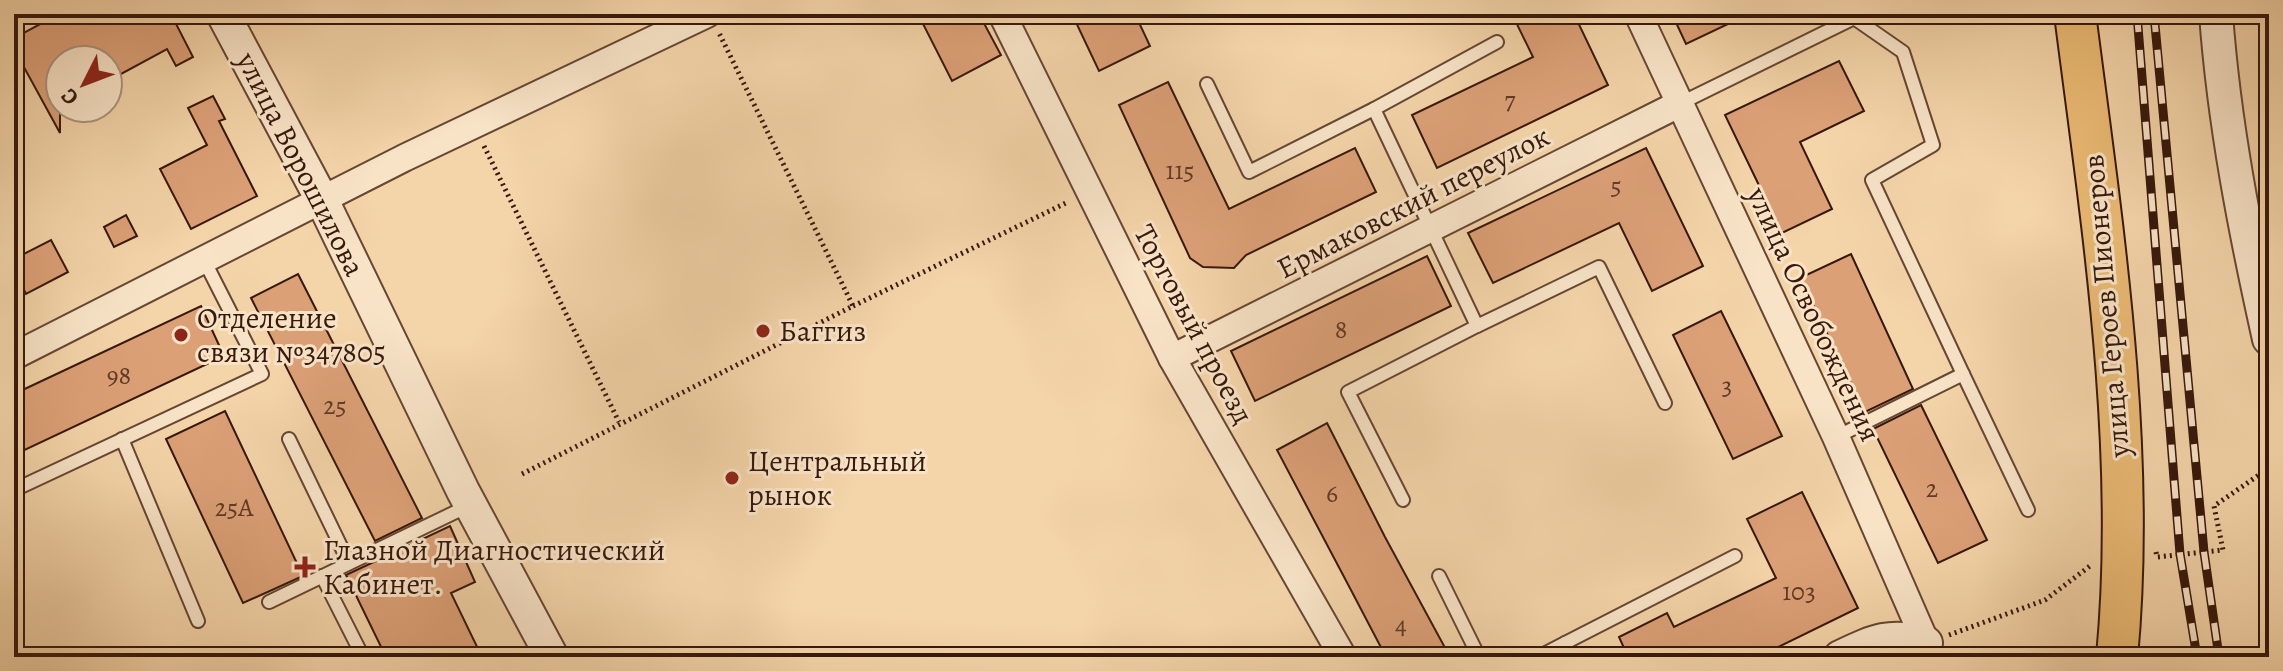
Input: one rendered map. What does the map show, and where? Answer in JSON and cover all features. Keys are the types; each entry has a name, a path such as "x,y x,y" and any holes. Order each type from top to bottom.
{"main road":[{"name":"улица Героев Пионеров","path":"2075,14 2107,265 2124,535 2117,657"},
{"name":"улица Героев Пионеров","path":"2105,657 2122,599"}],"street":[{"name":"улица Ворошилова","path":"223,14 322,200 470,505 552,657"},
{"name":"Торговый проезд","path":"1002,14 1172,358 1343,657"},
{"name":"улица Освобождения","path":"1638,14 1836,437 1931,652"},
{"path":"2216,14 2225,115 2244,226 2269,339"},
{"path":"14,356 474,125 712,21"},
{"name":"Ермаковский переулок","path":"1172,358 1681,103"},
{"path":"1840,657 1882,638 1902,637 1931,652"}],"lane":[{"path":"1681,103 1853,16 1903,52 1933,145 1872,180 2028,510"},
{"path":"1207,84 1249,172 1497,42"},
{"path":"1374,109 1477,326"},
{"path":"14,490 262,374 204,260"},
{"path":"1403,500 1348,392 1599,267 1665,403"},
{"path":"1836,437 1963,374"},
{"path":"122,439 198,621"},
{"path":"289,439 349,563"},
{"path":"269,602 470,505"},
{"path":"1538,657 1735,556"},
{"path":"322,576 363,657"},
{"path":"1439,576 1479,657"},
{"path":"1565,643 1572,657"}],"path":[{"path":"712,21 853,306"},
{"path":"474,125 619,422"},
{"path":"522,474 619,422 1089,192"},
{"path":"2157,557 2223,550 2214,506 2269,468"},
{"path":"1931,652 2045,600 2095,562"}],"building":[{"path":"59,14 143,14 147,22 171,14 193,57 176,66 167,49 124,72 124,44 44,44 44,104 14,49 14,38"},
{"path":"918,14 979,14 1001,55 952,81"},
{"path":"1072,14 1135,14 1150,46 1099,71"},
{"path":"1512,14 1574,14 1608,85 1437,168 1412,115 1533,57"},
{"path":"1672,14 1749,14 1686,44"},
{"path":"1839,61 1864,111 1800,142 1832,209 1782,233 1725,115"},
{"path":"1168,82 1229,209 1355,148 1376,192 1246,255 1234,268 1203,267 1190,258 1119,105"},
{"path":"213,96 225,119 219,121 257,196 191,229 160,169 207,145 188,108"},
{"path":"1646,148 1703,266 1652,291 1619,223 1493,283 1468,233"},
{"path":"126,215 137,236 114,247 104,227"},
{"path":"51,240 68,272 26,294 14,270 14,259"},
{"path":"1851,254 1913,389 1865,412 1800,278"},
{"path":"1427,256 1451,306 1255,401 1231,351"},
{"path":"298,274 422,518 375,541 251,298"},
{"path":"201,306 224,356 14,455 14,394"},
{"path":"1721,311 1782,436 1733,459 1673,335"},
{"path":"1921,405 1987,540 1938,563 1873,429"},
{"path":"225,411 303,576 243,603 166,439"},
{"path":"1327,423 1450,657 1386,657 1277,450"},
{"path":"1802,492 1858,608 1758,657 1628,657 1619,637 1667,613 1674,627 1776,578 1747,519"},
{"path":"450,526 475,582 451,593 482,657 386,657 346,575"}],"railway":[{"path":"2137,14 2180,554 2197,657"},
{"path":"2154,14 2204,552 2219,657"}],"place":[{"name":"Баггиз","path":"763,331"},
{"name":"Отделение связи №347805","path":"181,335"},
{"name":"Центральный рынок","path":"732,478"},
{"name":"Глазной Диагностический Кабинет.","path":"305,567"}]}
